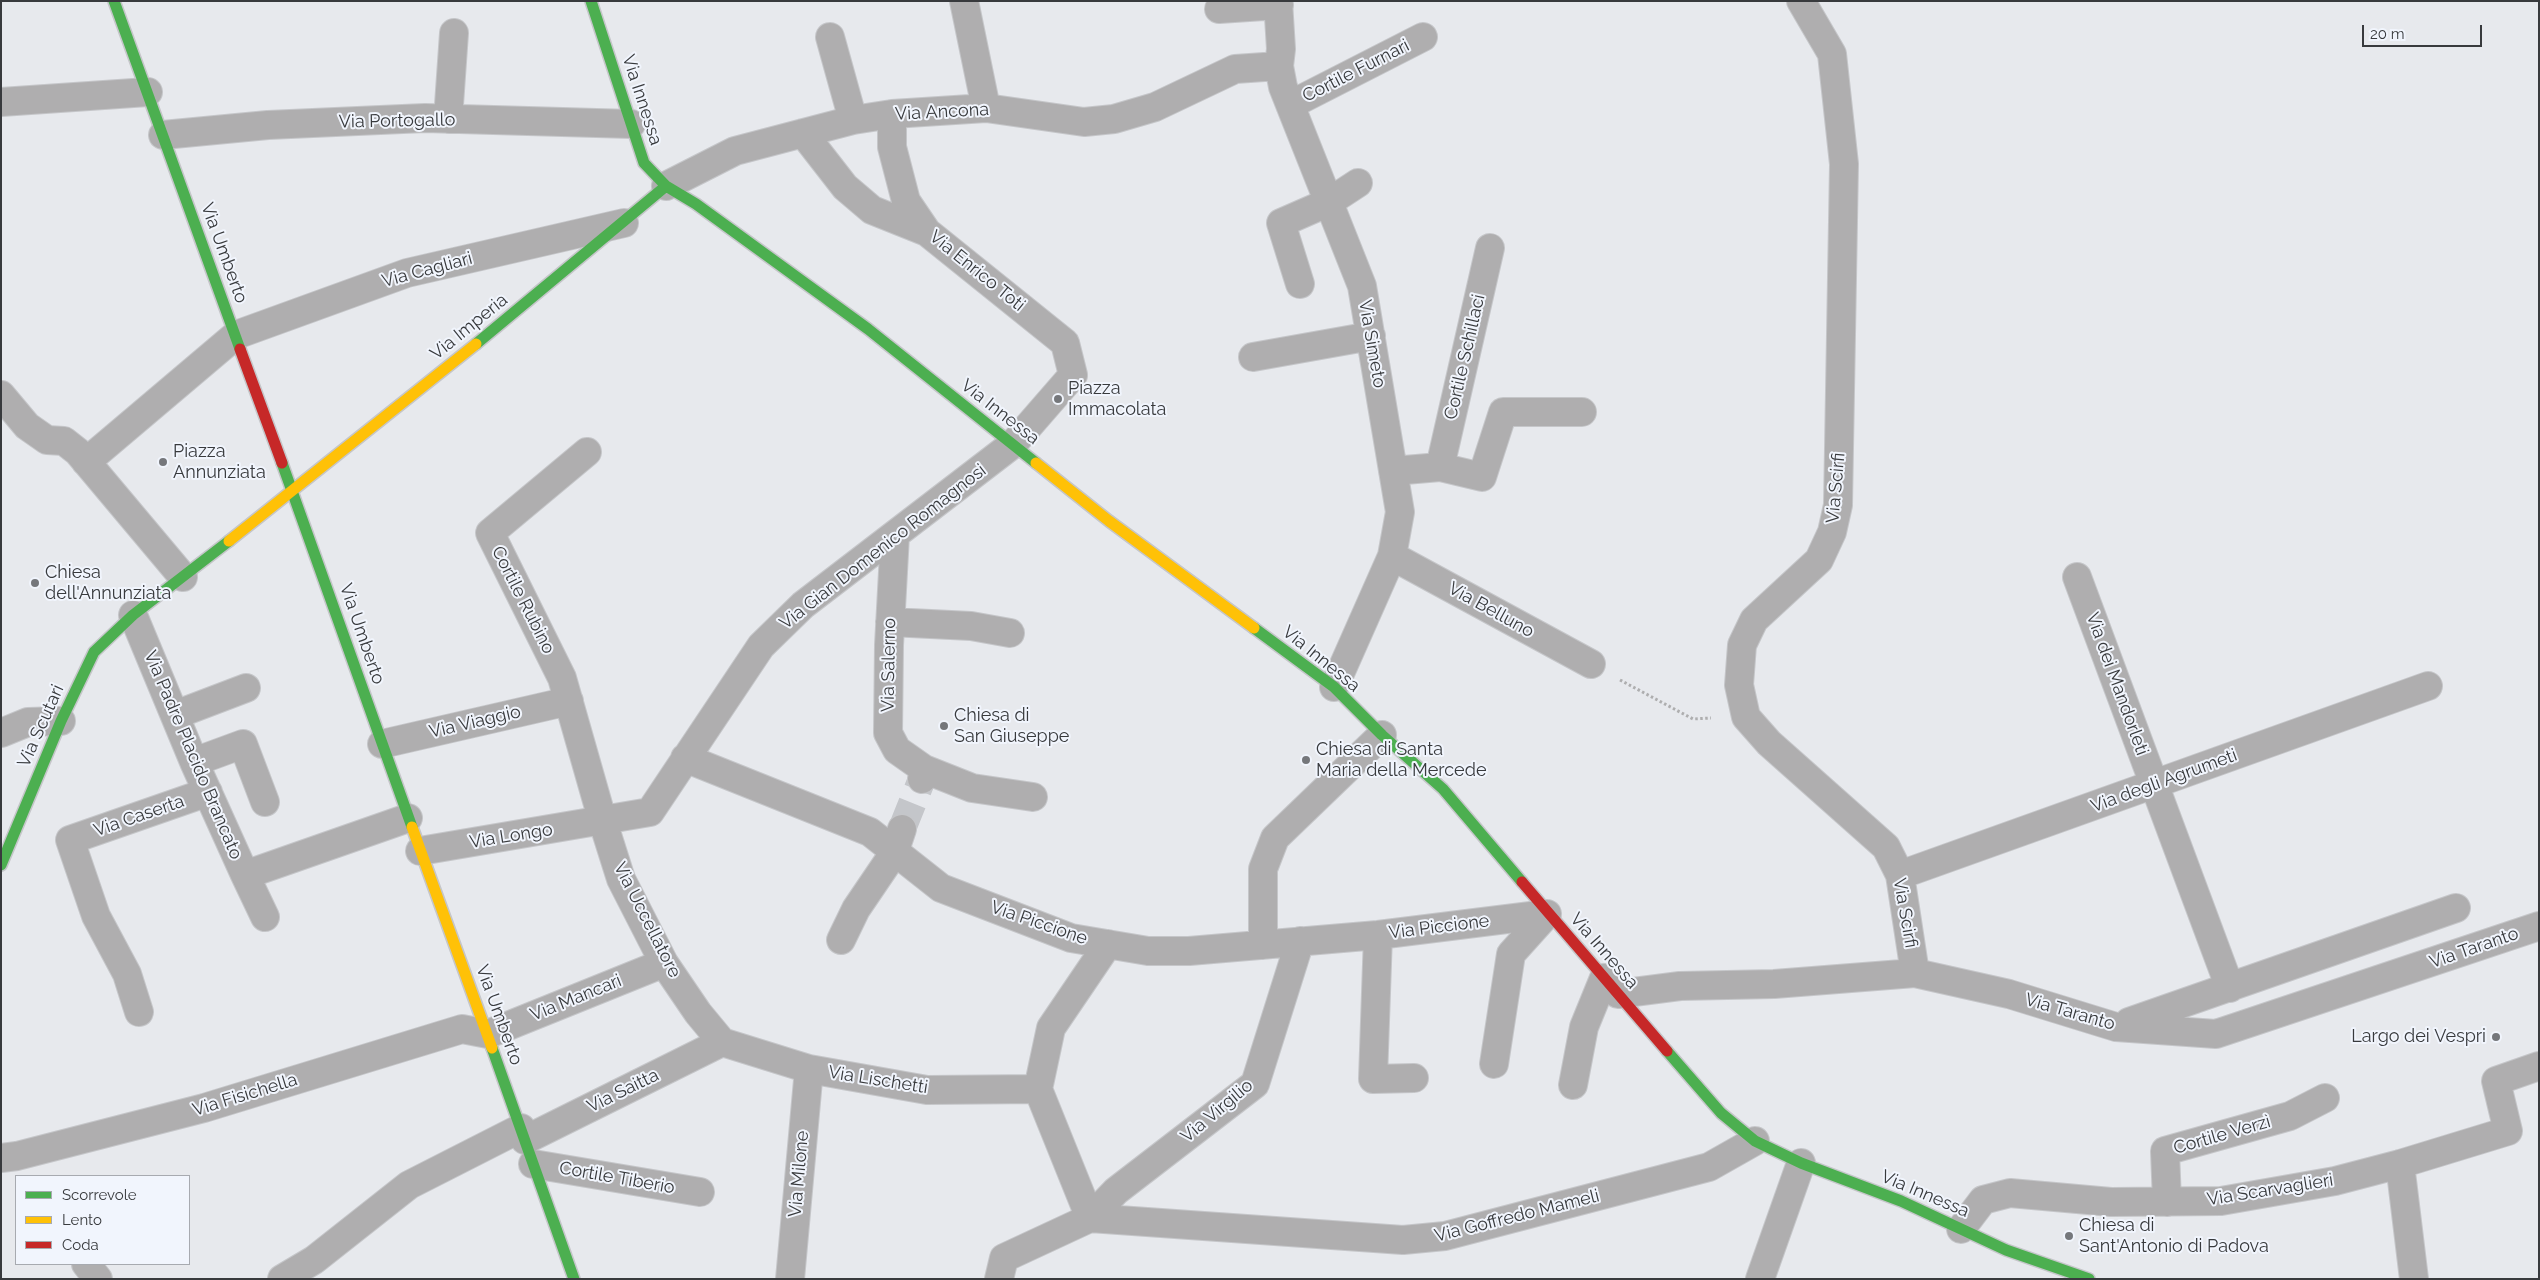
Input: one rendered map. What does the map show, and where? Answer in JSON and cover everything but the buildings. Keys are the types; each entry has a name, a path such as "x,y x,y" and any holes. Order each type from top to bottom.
{"street":[{"name":"Via Umberto","path":"114,1 236,335 408,818 488,1034 574,1279"},
{"name":"Via Innessa","path":"591,1 644,163 666,186 696,204 868,329 1109,521 1334,687 1382,735 1443,789 1548,914 1721,1113 1755,1141 1800,1163 1901,1201 2006,1250 2089,1279"},
{"path":"964,1 986,108"},
{"name":"Via Scirfi","path":"1802,1 1832,54 1844,164 1838,505 1832,532 1819,560 1754,620 1742,645 1739,684 1746,718 1769,743 1886,847 1900,875 1915,973"},
{"path":"1219,9 1279,3"},
{"name":"Via Simeto","path":"1279,3 1281,49 1279,66 1283,87 1362,286 1372,336 1400,512 1392,556 1334,687"},
{"path":"448,119 454,33"},
{"path":"830,37 853,120"},
{"name":"Cortile Furnari","path":"1290,105 1423,37"},
{"name":"Via Ancona","path":"666,186 736,152 853,120 892,114 986,108 1084,122 1114,119 1155,107 1235,69 1279,66"},
{"path":"1,102 148,92"},
{"name":"Via Enrico Toti","path":"892,114 892,147 906,200 927,232 1065,343 1070,358"},
{"name":"Via Portogallo","path":"163,135 268,124 448,119 631,124"},
{"path":"803,133 845,187 872,210 927,232"},
{"path":"1300,284 1281,223 1329,202 1358,183"},
{"name":"Via Imperia","path":"183,577 292,493 624,223 666,186"},
{"name":"Via Cagliari","path":"236,335 406,273 624,223"},
{"name":"Cortile Schillaci","path":"1440,467 1490,248"},
{"path":"86,462 236,335"},
{"path":"1253,357 1372,336"},
{"name":"Via Gian Domenico Romagnosi","path":"603,822 650,812 761,646 803,605 1013,444 1073,375 1070,358"},
{"path":"1,395 27,426 47,440 64,442 86,462 183,577"},
{"path":"1393,471 1440,467 1482,477 1503,412 1582,412"},
{"name":"Cortile Rubino","path":"569,701 562,678 490,533 586,452"},
{"name":"Via Salerno","path":"895,535 890,622 888,732 897,750 923,774 972,788 1033,797"},
{"name":"Via Belluno","path":"1392,556 1591,664"},
{"name":"Via Scutari","path":"1,865 61,721 94,652 133,615 183,577"},
{"name":"Via dei Mandorleti","path":"2076,577 2230,988"},
{"name":"Via Padre Placido Brancato","path":"133,615 194,762 246,875 408,818"},
{"path":"890,622 971,626 1010,633"},
{"name":"Via degli Agrumeti","path":"1900,875 2428,686"},
{"path":"175,715 246,688"},
{"name":"Via Viaggio","path":"382,744 569,701"},
{"name":"Via Uccellatore","path":"569,701 603,822 622,879 664,963 698,1013 722,1042"},
{"path":"1,732 28,722 61,721"},
{"path":"1262,945 1263,869 1275,838 1382,735"},
{"path":"194,762 243,744 265,802"},
{"name":"Via Piccione","path":"685,758 870,832 898,841 941,888 1071,938 1148,951 1172,951 1378,935 1548,914"},
{"name":"Via Caserta","path":"139,1012 127,974 96,916 70,840 208,792"},
{"name":"Via Longo","path":"420,851 603,822"},
{"path":"840,940 856,909 898,841"},
{"path":"246,875 266,917"},
{"path":"2116,1027 2456,908"},
{"path":"1494,1064 1511,954 1548,914"},
{"name":"Via Taranto","path":"1611,986 1774,984 1915,973 2009,994 2116,1027 2216,1034 2539,926"},
{"path":"1378,935 1373,1079 1414,1078"},
{"name":"Via Virgilio","path":"1090,1218 1116,1191 1255,1084 1300,941"},
{"path":"999,1279 1004,1258 1090,1218 1038,1089 1051,1028 1108,944"},
{"name":"Via Mancari","path":"488,1034 664,963"},
{"path":"1573,1085 1584,1027 1611,986"},
{"name":"Via Fisichella","path":"16,1164 462,1029 488,1034"},
{"name":"Via Lischetti","path":"722,1042 809,1069 927,1090 1038,1089"},
{"name":"Via Saitta","path":"282,1279 314,1260 409,1185 526,1144 722,1042"},
{"name":"Via Scarvaglieri","path":"1961,1229 1983,1200 2010,1193 2111,1202 2221,1201 2335,1181 2400,1164 2508,1131 2496,1081 2539,1066"},
{"name":"Via Milone","path":"790,1279 809,1069"},
{"name":"Cortile Verzì","path":"2167,1202 2165,1151 2290,1116 2325,1098"},
{"name":"Via Goffredo Mameli","path":"1090,1218 1403,1240 1445,1236 1709,1167 1755,1141"},
{"name":"Cortile Tiberio","path":"526,1144 700,1192"},
{"path":"1760,1279 1800,1163"},
{"path":"2400,1164 2414,1279"},
{"path":"87,1265 98,1279"}],"path":[{"path":"1591,664 1693,719 1746,718"}],"tunnel":[{"path":"902,829 922,779"}],"traffic: fast":[{"path":"114,1 240,349"},
{"path":"591,1 644,163 666,186 696,204 868,329 1036,463"},
{"path":"476,344 666,186"},
{"path":"282,463 412,827"},
{"path":"1,865 61,721 94,652 133,615 229,541"},
{"path":"1254,628 1334,687 1382,735 1443,789 1522,882"},
{"path":"492,1048 574,1279"},
{"path":"1667,1051 1721,1113 1755,1141 1801,1163 1901,1201 2006,1250 2089,1279"}],"traffic: slow":[{"path":"229,541 476,344"},
{"path":"1036,463 1109,521 1254,628"},
{"path":"412,827 492,1048"}],"traffic: jam":[{"path":"240,349 282,463"},
{"path":"1522,882 1667,1051"}],"place":[{"name":"Piazza Immacolata","path":"1058,399"},
{"name":"Piazza Annunziata","path":"163,462"},
{"name":"Chiesa dell'Annunziata","path":"35,583"},
{"name":"Chiesa di San Giuseppe","path":"944,726"},
{"name":"Chiesa di Santa Maria della Mercede","path":"1306,760"},
{"name":"Largo dei Vespri","path":"2496,1037"},
{"name":"Chiesa di Sant'Antonio di Padova","path":"2069,1236"}]}
